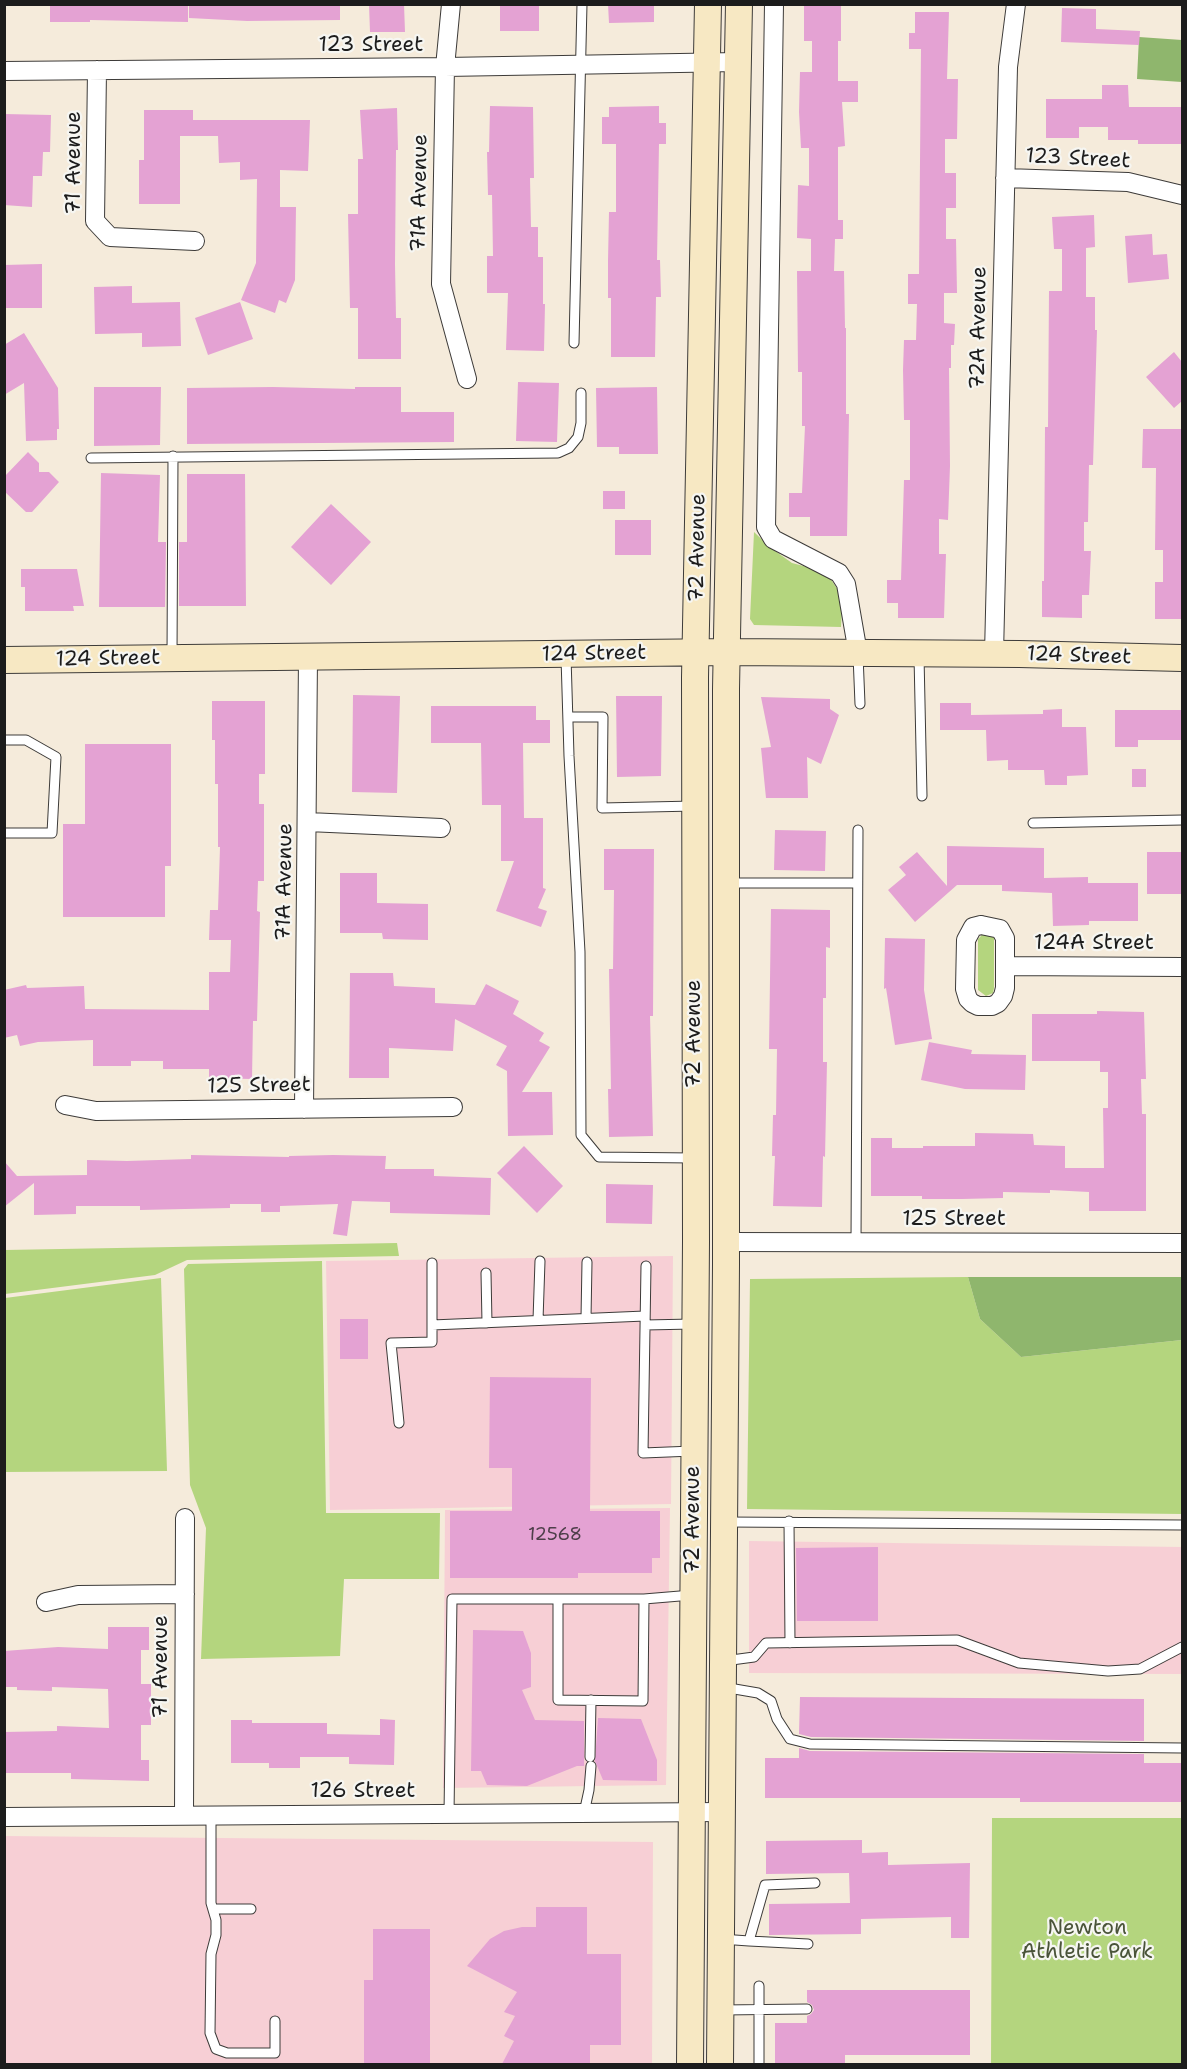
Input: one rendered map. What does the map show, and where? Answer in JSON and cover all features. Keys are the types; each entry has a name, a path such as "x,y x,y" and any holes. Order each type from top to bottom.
{"main road":[{"name":"72 Avenue","path":"690,2064 694,1595 696,652 708,4"},
{"name":"72 Avenue","path":"720,2064 726,1242 727,652 739,4"},
{"name":"124 Street","path":"4,660 696,652 1182,658"}],"street":[{"name":"71A Avenue","path":"451,4 445,68 441,284 467,379"},
{"path":"774,4 766,526 773,539 839,573 846,584 858,653"},
{"name":"72A Avenue","path":"994,654 1008,67 1016,4"},
{"name":"123 Street","path":"4,71 445,68 738,62"},
{"name":"71 Avenue","path":"97,70 95,220 110,237 195,241"},
{"name":"123 Street","path":"1005,177 1128,182 1182,195"},
{"name":"71A Avenue","path":"304,1108 308,657"},
{"path":"308,822 441,828"},
{"name":"124A Street","path":"1005,966 1182,967"},
{"name":"125 Street","path":"65,1105 96,1111 453,1107"},
{"name":"125 Street","path":"726,1242 1182,1244"},
{"name":"71 Avenue","path":"184,1815 185,1518"},
{"path":"46,1602 78,1595 185,1594"},
{"name":"126 Street","path":"4,1817 722,1812"}],"lane":[{"path":"574,343 582,4"},
{"path":"91,458 558,453 569,448 578,437 582,393"},
{"path":"172,658 173,456"},
{"path":"858,653 860,704"},
{"path":"919,653 922,796"},
{"path":"566,654 580,952 580,1135 599,1157 695,1158"},
{"path":"568,717 603,717 602,808 695,806"},
{"path":"4,740 26,740 56,758 52,833 4,833"},
{"path":"1033,823 1182,820"},
{"path":"856,1242 858,830"},
{"path":"726,882 857,882"},
{"path":"538,1320 540,1261"},
{"path":"586,1318 587,1262"},
{"path":"399,1423 391,1343 432,1342 432,1263"},
{"path":"646,1266 643,1453 694,1450"},
{"path":"486,1272 487,1323"},
{"path":"432,1325 586,1318 695,1324"},
{"path":"789,1521 790,1643"},
{"path":"724,1522 1182,1525"},
{"path":"449,1814 452,1599 644,1599 694,1595"},
{"path":"558,1599 558,1700 643,1701 644,1599"},
{"path":"723,1661 754,1656 766,1643 957,1640 1020,1663 1108,1671 1140,1669 1182,1647"},
{"path":"723,1687 758,1693 771,1701 777,1719 790,1739 810,1744 1182,1748"},
{"path":"584,1813 589,1790 591,1700"},
{"path":"211,1815 211,1902 216,1920 216,1935 211,1954 210,2032 216,2049 227,2053 275,2053 275,2021"},
{"path":"749,1941 765,1885 815,1882"},
{"path":"213,1909 251,1909"},
{"path":"721,1939 808,1944"},
{"path":"759,1986 759,2064"},
{"path":"721,2010 807,2009"}],"shaded area":[{"path":"673,1256 671,1504 330,1510 326,1261"},
{"path":"670,1508 666,1785 443,1788 445,1510"},
{"path":"749,1541 1182,1547 1182,1674 749,1673"},
{"path":"5,1836 653,1842 652,2064 5,2064"}],"green space":[{"path":"1139,37 1182,40 1182,82 1137,79"},
{"path":"754,532 792,563 826,572 838,590 842,610 841,627 754,625 750,619"},
{"path":"984,933 992,934 994,938 994,988 993,993 986,996 978,990 978,939"},
{"path":"397,1243 399,1256 187,1260 155,1275 5,1294 5,1250"},
{"path":"322,1261 326,1513 440,1513 439,1579 344,1579 340,1656 201,1659 206,1528 190,1485 184,1269 188,1264"},
{"path":"968,1277 980,1319 1021,1357 1182,1340 1182,1514 747,1509 750,1279"},
{"path":"968,1277 1182,1277 1182,1340 1021,1357 980,1319"},
{"path":"161,1278 167,1471 5,1472 5,1298"},
{"name":"Newton Athletic Park","path":"992,1818 1182,1818 1182,2064 991,2064"}],"building":[{"path":"50,4 188,4 188,22 90,20 90,22 50,22"},
{"path":"189,4 340,4 340,20 247,21 189,18"},
{"path":"369,4 404,4 405,32 370,32"},
{"path":"500,4 539,4 539,31 500,31"},
{"path":"608,4 654,4 654,22 609,23"},
{"path":"804,5 841,5 838,81 858,81 858,102 842,102 845,146 838,147 838,220 843,220 843,239 835,239 834,271 844,271 846,414 849,414 847,536 810,536 810,517 789,517 789,493 802,493 805,426 802,426 802,372 798,372 797,271 811,271 811,239 797,238 798,185 809,186 809,148 801,148 799,112 800,72 812,72 812,41 804,41"},
{"path":"1062,8 1096,9 1096,29 1140,31 1139,45 1061,42"},
{"path":"915,12 949,12 947,79 958,79 957,139 945,139 945,173 956,173 956,208 946,208 946,239 956,239 957,293 944,293 944,323 955,324 954,345 951,345 951,368 949,368 948,520 939,519 939,554 946,554 944,618 898,618 898,603 887,603 887,580 901,580 904,480 910,480 910,420 904,420 903,370 904,340 916,340 917,304 908,304 908,274 919,274 921,49 909,49 909,33 915,33"},
{"path":"1102,85 1128,85 1129,107 1182,107 1182,144 1138,144 1138,140 1108,140 1108,127 1079,127 1079,138 1046,138 1046,99 1102,99"},
{"path":"490,106 533,107 534,178 530,178 531,227 538,227 538,257 543,257 544,351 506,350 508,293 487,293 487,256 493,256 492,195 488,195 487,152 489,152"},
{"path":"659,106 659,123 666,123 666,144 659,144 657,260 660,260 661,297 656,297 655,357 611,357 611,298 608,298 609,212 616,212 616,144 602,144 602,117 609,117 609,107"},
{"path":"397,108 395,264 396,318 401,318 401,359 358,359 358,308 350,308 348,214 358,214 358,159 363,159 360,110"},
{"path":"144,110 193,110 193,120 310,120 308,171 280,170 280,207 296,207 295,280 286,303 279,300 275,313 241,300 256,263 257,179 240,180 240,162 219,163 218,136 180,136 180,204 139,204 139,160 144,160"},
{"path":"4,114 51,115 50,152 43,152 42,176 33,176 32,207 4,205"},
{"path":"1094,215 1095,247 1086,248 1086,297 1095,297 1095,330 1097,330 1093,465 1089,465 1088,522 1084,522 1084,551 1091,551 1089,595 1082,595 1082,618 1042,617 1045,427 1048,427 1049,291 1062,291 1062,249 1054,249 1052,217"},
{"path":"1152,234 1153,255 1167,254 1169,279 1128,283 1125,236"},
{"path":"42,264 42,308 4,308 4,265"},
{"path":"132,286 132,303 180,302 181,346 142,347 142,333 95,334 94,287"},
{"path":"240,302 253,339 208,355 195,318"},
{"path":"24,333 58,388 57,440 26,441 24,383 4,395 4,345"},
{"path":"1174,352 1182,362 1182,401 1174,408 1146,377"},
{"path":"518,382 559,383 557,442 516,441"},
{"path":"94,387 161,387 160,445 94,446"},
{"path":"355,387 401,387 401,412 454,412 454,442 187,444 187,388 355,389"},
{"path":"657,387 658,454 619,454 619,447 597,447 596,388"},
{"path":"1143,429 1182,429 1182,619 1155,619 1155,582 1163,582 1163,550 1155,550 1156,468 1142,468"},
{"path":"28,452 39,463 39,472 49,472 59,482 32,512 26,512 4,491 4,477"},
{"path":"101,473 160,475 158,542 166,542 165,607 99,607"},
{"path":"187,474 245,474 246,606 179,606 179,542 187,542"},
{"path":"603,491 625,491 625,509 603,509"},
{"path":"331,504 371,542 331,585 291,547"},
{"path":"615,520 651,520 651,555 615,555"},
{"path":"21,569 77,569 84,606 73,606 74,611 25,611 25,587 21,587"},
{"path":"353,695 400,696 397,793 352,792"},
{"path":"616,696 662,696 661,776 617,777"},
{"path":"761,697 830,699 830,709 839,715 821,764 807,757 808,798 766,798 761,748 771,747"},
{"path":"212,701 265,701 265,774 259,774 259,804 264,804 264,881 258,881 257,911 260,912 257,1021 253,1021 252,1079 209,1078 209,1069 163,1069 163,1061 131,1061 131,1066 93,1066 93,1040 38,1042 20,1046 17,1035 4,1038 4,990 26,985 27,988 84,986 85,1009 209,1010 209,972 230,972 231,940 209,940 210,910 218,910 220,847 218,847 218,784 215,784 215,740 212,740"},
{"path":"940,703 971,703 971,715 1043,714 1043,710 1062,709 1062,727 1086,727 1088,775 1067,776 1067,785 1045,785 1044,770 1008,770 1008,760 987,761 986,730 940,730"},
{"path":"431,706 536,706 536,720 550,720 550,743 523,743 524,818 543,818 543,888 546,889 538,908 547,911 541,927 496,911 514,861 501,861 501,805 482,805 481,743 431,743"},
{"path":"1115,710 1182,710 1182,740 1138,740 1138,747 1115,747"},
{"path":"85,744 171,744 171,866 165,866 165,917 63,917 63,824 85,824"},
{"path":"1132,769 1146,769 1146,787 1132,787"},
{"path":"775,830 826,831 825,871 774,870"},
{"path":"947,846 1044,848 1044,878 1088,877 1088,883 1138,883 1138,921 1089,921 1089,925 1053,926 1052,893 1002,891 1002,885 957,885 915,922 888,890 906,875 899,867 917,852 947,886"},
{"path":"604,849 654,849 653,1016 650,1016 653,1136 609,1137 608,1089 611,1089 609,969 613,969 614,890 604,890"},
{"path":"1147,852 1182,852 1182,894 1147,894"},
{"path":"340,873 377,873 377,903 428,904 428,940 383,939 382,933 340,933"},
{"path":"771,909 830,910 830,948 826,947 826,998 823,998 823,1062 827,1062 822,1207 773,1206 775,1156 772,1156 773,1115 776,1115 777,1049 769,1049"},
{"path":"885,938 925,939 924,990 932,1039 895,1045 886,988 884,989"},
{"path":"350,973 393,973 394,986 435,988 435,1003 475,1005 486,984 519,1001 513,1014 544,1033 539,1041 550,1047 522,1092 552,1092 553,1135 508,1136 507,1071 496,1065 507,1046 455,1019 453,1051 389,1048 389,1078 349,1078"},
{"path":"1097,1011 1144,1012 1146,1079 1141,1079 1142,1114 1146,1114 1146,1211 1089,1211 1089,1192 1050,1190 1050,1193 1003,1192 1003,1198 962,1199 871,1196 871,1138 892,1138 892,1148 923,1148 923,1146 975,1146 975,1133 1033,1134 1034,1145 1065,1146 1065,1168 1104,1168 1103,1108 1108,1108 1108,1072 1100,1072 1100,1061 1032,1061 1032,1014 1097,1014"},
{"path":"929,1042 972,1050 971,1054 1026,1055 1025,1090 965,1089 921,1080"},
{"path":"524,1146 563,1186 537,1213 497,1173"},
{"path":"191,1155 386,1156 385,1169 434,1169 434,1176 491,1178 490,1215 390,1213 390,1202 352,1201 347,1236 333,1234 338,1204 280,1206 280,1212 261,1212 261,1204 230,1204 230,1208 140,1210 140,1206 76,1206 76,1214 34,1215 34,1183 4,1207 4,1161 17,1176 87,1175 87,1160 191,1159"},
{"path":"606,1184 653,1185 652,1224 606,1223"},
{"path":"340,1319 368,1319 368,1359 340,1359"},
{"path":"490,1377 591,1378 590,1511 660,1511 660,1558 652,1558 652,1573 578,1573 578,1578 450,1578 450,1511 512,1511 512,1468 489,1468"},
{"path":"878,1547 878,1621 797,1621 796,1548"},
{"path":"108,1627 149,1627 149,1650 141,1650 141,1684 151,1684 151,1725 141,1725 141,1760 149,1760 149,1781 71,1779 71,1773 4,1773 4,1732 57,1731 57,1726 109,1728 108,1689 52,1687 52,1691 17,1690 17,1687 4,1687 4,1651 58,1647 108,1649"},
{"path":"473,1630 523,1631 531,1653 531,1687 522,1690 535,1720 584,1721 584,1766 577,1766 527,1786 487,1785 481,1771 471,1771"},
{"path":"800,1697 1144,1699 1144,1741 811,1737 799,1734"},
{"path":"598,1718 641,1719 657,1760 657,1781 603,1780 595,1761"},
{"path":"380,1719 395,1720 394,1765 349,1764 349,1757 300,1757 300,1768 269,1768 269,1763 231,1763 231,1720 252,1720 252,1723 327,1723 327,1734 380,1735"},
{"path":"799,1748 810,1751 1144,1754 1144,1763 1182,1763 1182,1802 1020,1802 1020,1798 765,1798 765,1758 799,1758"},
{"path":"862,1840 862,1853 888,1852 888,1865 970,1863 969,1938 951,1938 951,1917 861,1919 861,1934 769,1935 769,1904 850,1903 849,1873 766,1874 766,1841"},
{"path":"536,1907 587,1907 587,1954 621,1954 621,2045 590,2045 590,2064 502,2064 514,2041 504,2036 515,2016 504,2012 517,1992 467,1966 490,1939 504,1931 536,1927"},
{"path":"373,1929 430,1929 430,2064 364,2064 364,1980 373,1980"},
{"path":"807,1990 970,1990 970,2055 845,2055 845,2064 775,2064 775,2023 807,2023 807,2016 814,2010 807,2002"}]}
